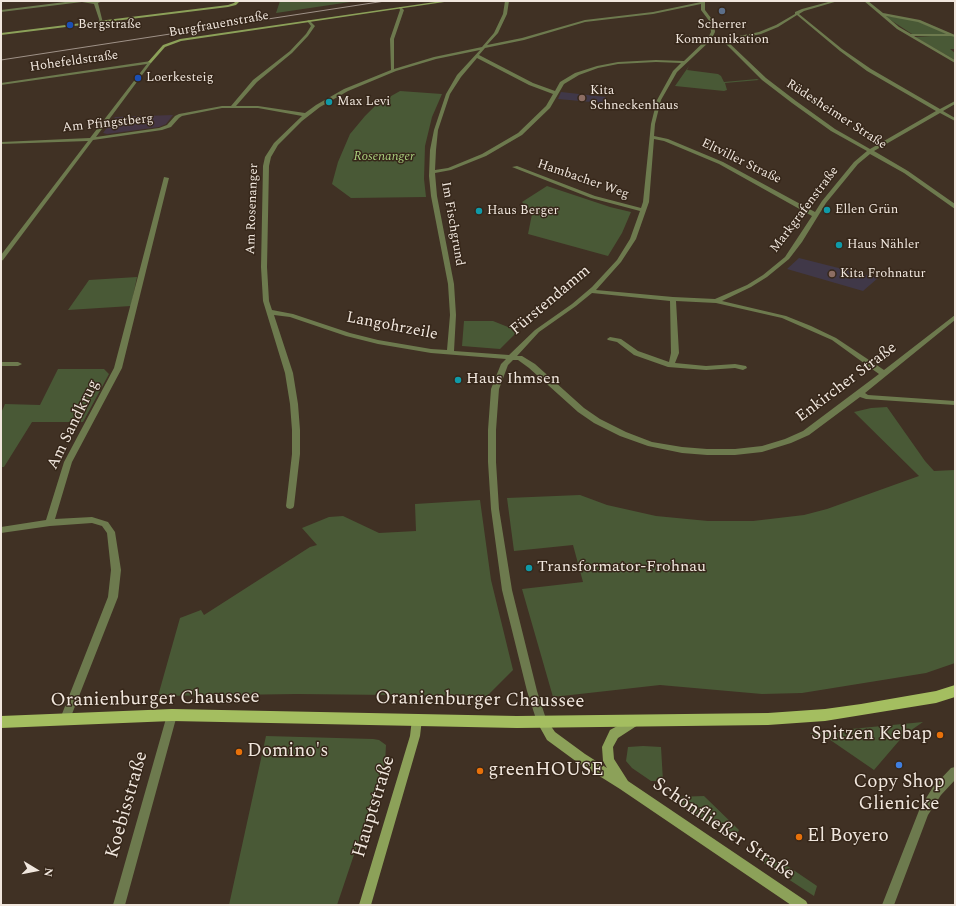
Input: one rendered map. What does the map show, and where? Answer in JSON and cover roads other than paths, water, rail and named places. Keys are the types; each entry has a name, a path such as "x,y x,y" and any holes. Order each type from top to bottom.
{"main road":[{"name":"Oranienburger Chaussee","path":"1,722 172,715 542,722 634,722 768,719 825,715 936,697 955,691"}],"street":[{"path":"1,11 83,1 96,3 101,1"},
{"path":"1,34 228,6 235,4 238,1"},
{"name":"Burgfrauenstraße","path":"1,259 161,48 176,41 449,1"},
{"name":"Im Fischgrund","path":"450,352 453,315 451,284 434,196 432,172 436,130 444,103 459,76 496,33 502,23 507,1"},
{"path":"703,2 704,10 713,25 710,39 724,40 748,36 770,29 796,13 836,1"},
{"path":"866,1 880,14 909,35 955,62"},
{"name":"Am Rosenanger","path":"290,506 296,454 294,404 289,373 266,301 264,267 267,161 276,144 306,115 346,90 394,70 435,58 523,39 585,21 653,12 703,2"},
{"path":"96,3 102,22"},
{"path":"394,70 392,69 392,39 402,10 400,8"},
{"path":"796,13 857,62 955,120"},
{"path":"880,14 919,21 954,35"},
{"path":"232,106 255,81 291,52 307,35 313,26 308,21"},
{"path":"909,35 954,35"},
{"name":"Fürstendamm","path":"542,722 532,691 507,590 495,509 492,437 495,389 505,364 537,331 591,290 625,253 637,230 644,210 654,118 659,100 668,82 683,62 710,39"},
{"name":"Rüdesheimer Straße","path":"724,40 747,64 781,93 833,130 906,172 955,207"},
{"path":"476,56 531,84 555,93"},
{"path":"432,172 449,169 470,161 509,141 539,118 548,107 562,83 570,77 585,70 606,65 643,61 683,62"},
{"name":"Hohefeldstraße","path":"1,84 150,62"},
{"name":"Markgrafenstraße","path":"591,290 603,293 716,301 749,286 776,267 799,242 815,215 847,174 869,152 955,102"},
{"name":"Am Pfingstberg","path":"1,143 93,138 164,128 169,126 177,117 181,115 211,108 232,106 258,107 306,115"},
{"name":"Eltviller Straße","path":"653,137 666,140 722,163 815,215"},
{"name":"Hambacher Weg","path":"515,167 593,197 644,210"},
{"name":"Am Sandkrug","path":"50,523 68,462 118,368 166,178"},
{"path":"1,248 10,248"},
{"path":"671,365 675,353 673,299"},
{"path":"716,301 784,317 809,327 834,339 884,373"},
{"name":"Langohrzeile","path":"269,312 291,314 348,335 378,342 450,352 512,357"},
{"name":"Enkircher Straße","path":"512,357 524,360 581,410 597,421 630,437 651,444 682,450 735,452 762,449 788,441 806,433 860,393 955,317"},
{"path":"610,339 620,340 636,353 671,365 706,368 735,366 743,368"},
{"path":"1,364 18,364"},
{"path":"860,393 866,397 955,403"},
{"path":"1,530 50,523 92,520 105,524 111,532 116,570 113,597 64,719"},
{"name":"Koebisstraße","path":"119,905 172,715"},
{"name":"Hauptstraße","path":"365,905 415,736 417,719"},
{"name":"Schönfließer Straße","path":"542,722 551,736 580,758 624,785 802,905"},
{"name":"Schönfließer Straße","path":"624,785 609,761 607,747 614,734 634,722"},
{"path":"888,905 924,812 937,791 955,772"}],"tram line":[{"path":"1,60 385,1"}],"place":[{"name":"Scherrer Kommunikation","path":"722,11"},
{"name":"Bergstraße","path":"70,25"},
{"name":"Loerkesteig","path":"138,78"},
{"name":"Kita Schneckenhaus","path":"582,98"},
{"name":"Max Levi","path":"329,102"},
{"name":"Ellen Grün","path":"827,210"},
{"name":"Haus Berger","path":"479,211"},
{"name":"Haus Nähler","path":"839,245"},
{"name":"Kita Frohnatur","path":"832,274"},
{"name":"Haus Ihmsen","path":"458,380"},
{"name":"Transformator-Frohnau","path":"529,568"},
{"name":"Spitzen Kebap","path":"940,735"},
{"name":"Domino's","path":"239,752"},
{"name":"Copy Shop Glienicke","path":"899,765"},
{"name":"greenHOUSE","path":"480,771"},
{"name":"El Boyero","path":"799,837"}],"park label":[{"name":"Rosenanger","path":"384,157"}]}
